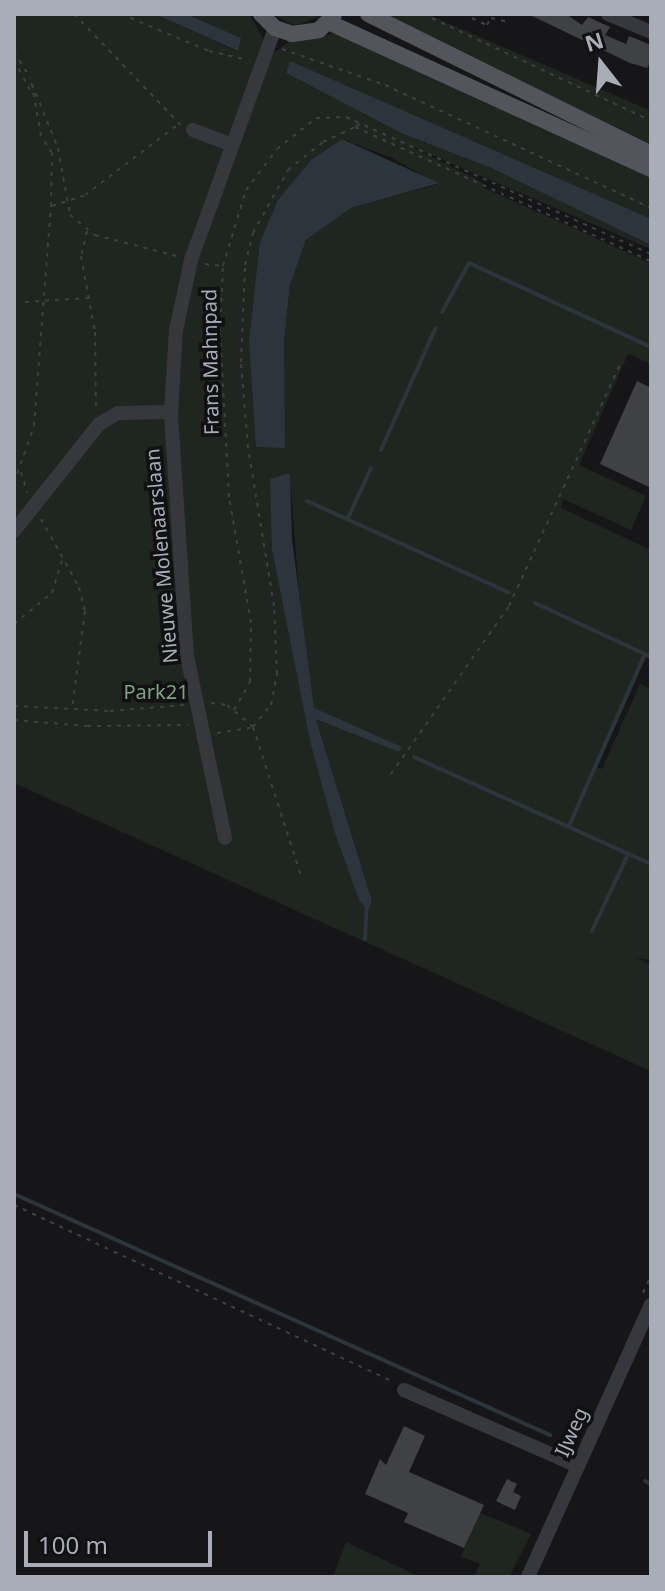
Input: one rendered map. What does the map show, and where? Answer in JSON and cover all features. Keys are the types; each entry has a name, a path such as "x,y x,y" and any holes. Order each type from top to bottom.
{"main road":[{"path":"261,14 273,36 306,34 332,18 651,169"},
{"path":"368,14 651,154"}],"street":[{"path":"608,14 651,32"},
{"name":"Nieuwe Molenaarslaan","path":"225,838 201,727 176,543 171,412 176,330 191,260 230,144 273,36"},
{"path":"186,127 230,144"},
{"path":"14,531 99,424 118,413 171,412"},
{"name":"IJweg","path":"528,1577 651,1304"},
{"path":"404,1390 578,1466"}],"path":[{"path":"51,206 66,204 186,127 74,14"},
{"path":"121,14 209,51 263,61"},
{"path":"423,14 651,121"},
{"path":"463,14 487,25 491,18 508,22"},
{"path":"273,36 651,208"},
{"path":"14,52 31,80 60,156 66,204 87,230 223,266"},
{"path":"14,60 32,95"},
{"path":"14,483 34,426 51,206 52,153 41,136 31,80"},
{"name":"Frans Mahnpad","path":"234,710 250,682 251,623 229,497 220,332 223,266 246,190 277,149 316,118 338,115 651,254"},
{"path":"14,720 201,727 223,735 253,727 271,705 277,674 274,606 243,391 245,265 259,219 288,170 323,142 361,123"},
{"path":"355,127 651,261"},
{"path":"87,230 81,256 90,298 99,424"},
{"path":"25,302 90,298"},
{"path":"391,774 509,606 621,363"},
{"path":"14,624 52,593 62,558 79,587 85,611 72,710"},
{"path":"14,1205 354,1360 404,1390"}],"green space":[{"name":"Park21","path":"14,14 155,14 237,51 240,38 186,14 249,14 272,54 289,42 338,33 651,172 651,222 290,61 286,73 401,133 424,139 424,144 427,140 489,167 651,245 651,249 406,144 482,182 482,187 651,263 651,364 628,354 579,465 646,496 631,530 563,499 561,508 651,550 651,659 646,658 597,767 602,769 640,684 651,689 651,960 636,958 651,965 651,1071 14,783","holes":["342,139 392,158 438,184 351,208 306,240 290,285 284,342 256,446 312,159","290,474 302,635 314,708 399,751 316,718 372,901 359,900 311,745 270,480"]},
{"path":"272,14 326,14 295,26"},
{"path":"382,14 427,14 651,111 651,147"},
{"path":"480,1513 531,1534 509,1577 474,1577 480,1564 461,1556"},
{"path":"346,1542 420,1577 333,1577"}],"shaded area":[{"path":"155,14 186,14 241,38 238,51"},
{"path":"290,61 651,219 651,245 489,167 401,133 286,73"},
{"path":"342,139 439,183 351,208 306,240 290,285 284,342 285,448 256,447 249,342 260,242 278,200 312,159"},
{"path":"290,473 292,540 314,708 402,747 399,752 316,719 372,901 368,910 359,900 335,833 311,745 272,549 270,479"}],"building":[{"path":"528,14 566,14 582,25 588,17 610,27 605,35 626,44 629,36 651,45 651,60 647,68 630,63"},
{"path":"637,381 651,388 651,488 600,464"},
{"path":"404,1426 425,1436 409,1472 484,1505 464,1548 404,1522 408,1513 365,1494 380,1459 386,1465"},
{"path":"507,1479 517,1484 513,1492 521,1496 515,1510 496,1501"}],"waterway":[{"path":"442,312 469,263 651,347"},
{"path":"381,450 435,329"},
{"path":"348,518 371,468"},
{"path":"307,501 508,592"},
{"path":"535,603 649,656"},
{"path":"569,826 645,654"},
{"path":"414,757 651,864"},
{"path":"592,931 628,854"},
{"path":"365,939 367,905"},
{"path":"14,1194 550,1435"},
{"path":"645,1481 651,1484"}]}
